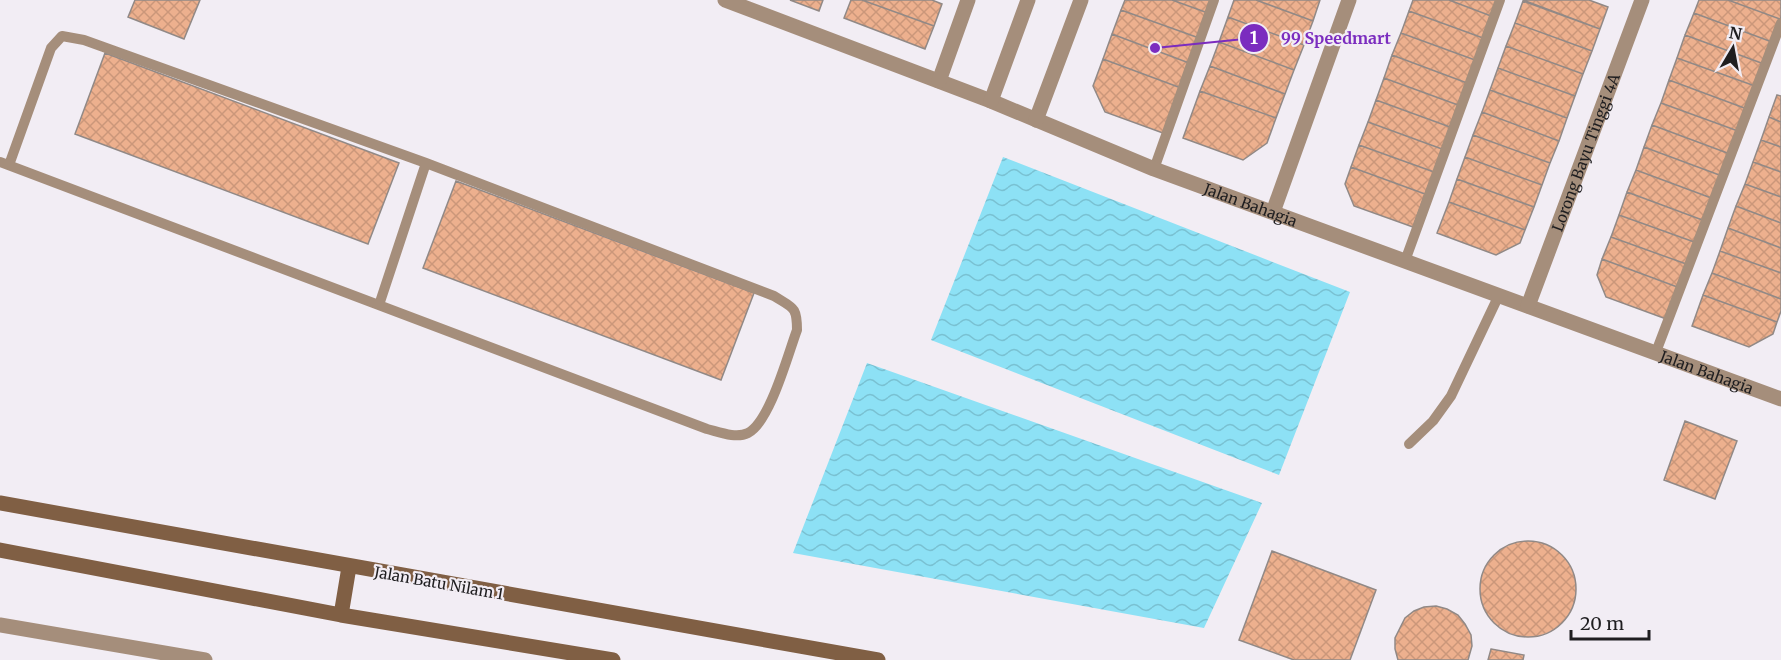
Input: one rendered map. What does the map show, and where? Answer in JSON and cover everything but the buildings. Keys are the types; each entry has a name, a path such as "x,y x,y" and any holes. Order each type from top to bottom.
{"main road":[{"name":"Jalan Batu Nilam 1","path":"0,503 878,660"},
{"path":"0,550 341,615 614,660"},
{"path":"341,615 349,567"}],"street":[{"name":"Jalan Bahagia","path":"725,0 991,101 1154,169 1528,306 1780,394"},
{"path":"939,81 968,0"},
{"path":"991,101 1028,0"},
{"path":"1036,120 1081,0"},
{"path":"1273,212 1349,0"},
{"name":"Lorong Bayu Tinggi 4A","path":"1528,306 1642,0"},
{"path":"0,625 205,660"}],"lane":[{"path":"1154,169 1214,0"},
{"path":"1405,261 1500,0"},
{"path":"1656,352 1781,23"},
{"path":"62,36 84,40 426,163 774,296 793,308 797,315 797,330 765,416 747,433 729,435 707,429 5,164 51,48 62,36"},
{"path":"379,305 426,163"},
{"path":"1409,444 1433,421 1451,396 1499,295"}],"water":[{"path":"1003,157 1350,292 1279,475 931,340"},
{"path":"867,363 1262,503 1204,628 793,553"}],"place":[{"name":"99 Speedmart","path":"1155,48"}]}
